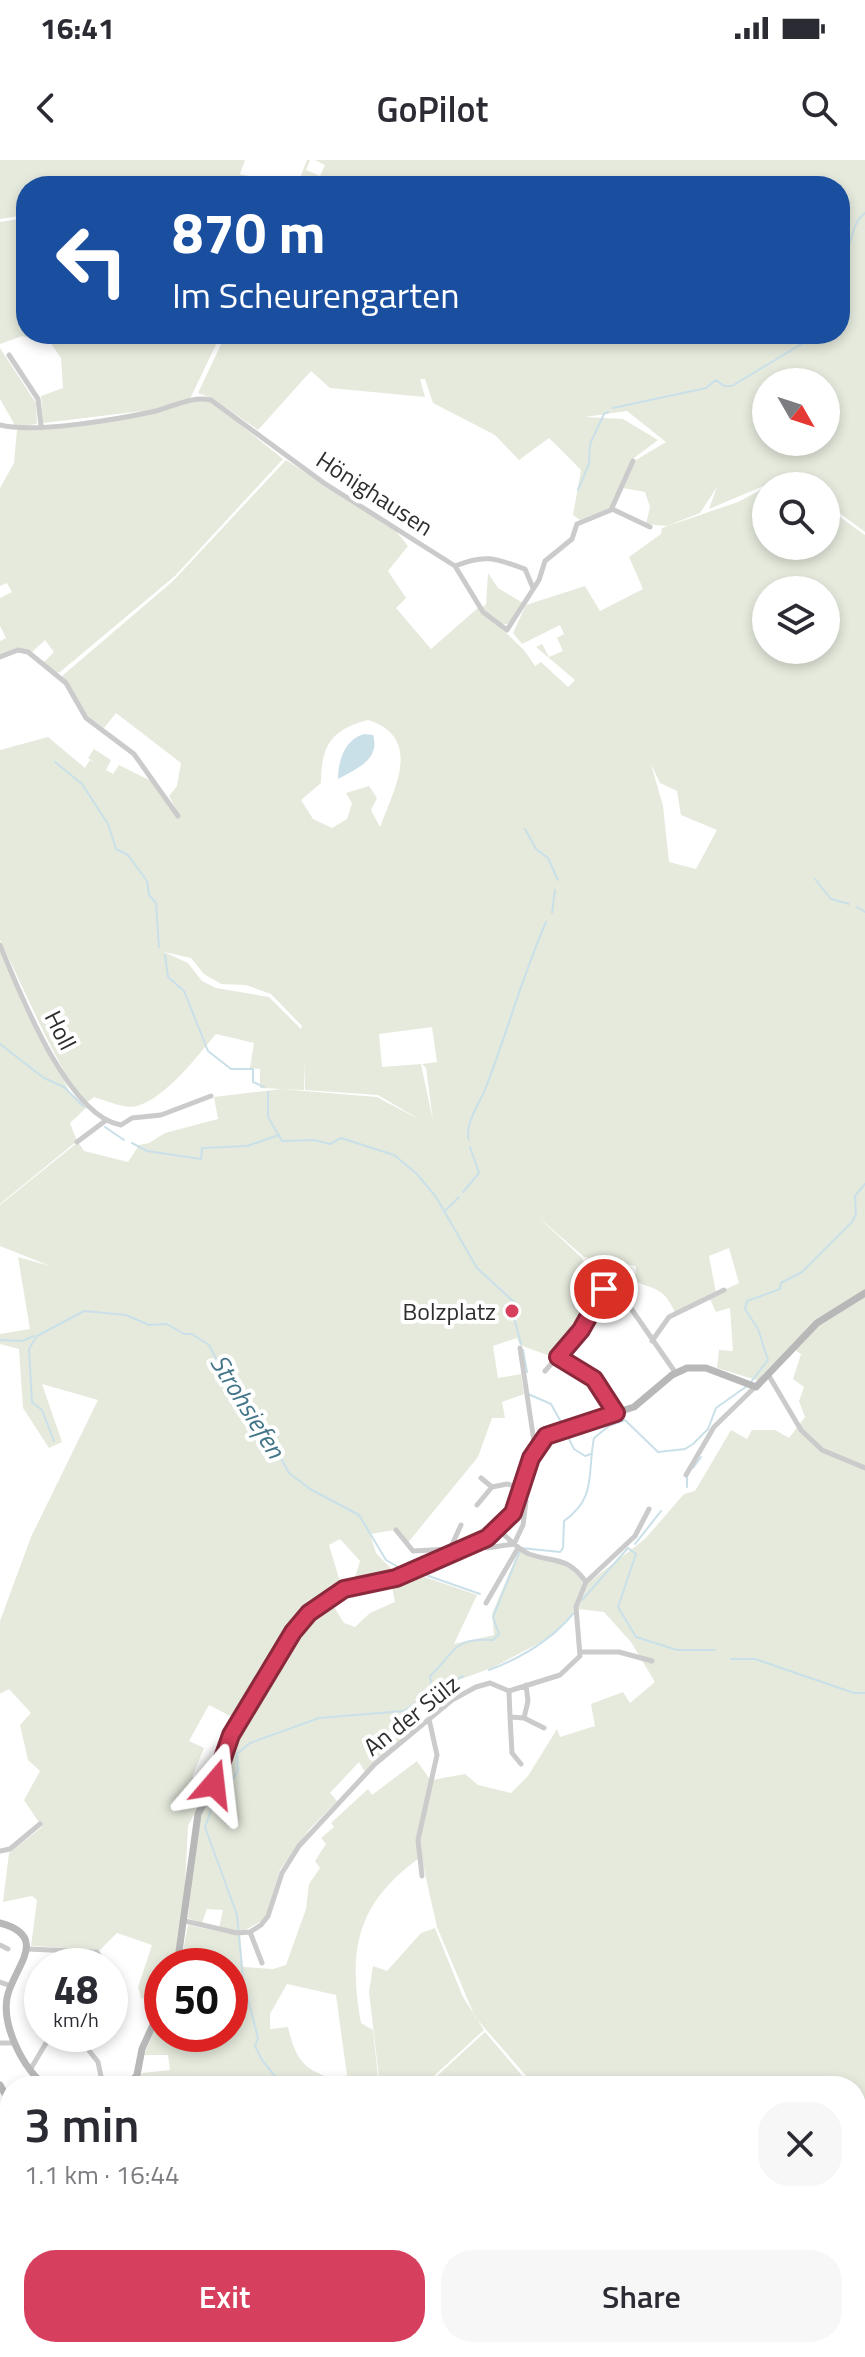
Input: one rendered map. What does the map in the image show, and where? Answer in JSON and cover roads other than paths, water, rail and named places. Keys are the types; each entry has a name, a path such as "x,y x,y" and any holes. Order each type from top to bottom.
{"main road":[{"path":"180,1948 198,1814 218,1776 231,1735 299,1623 317,1606 344,1589 396,1578 498,1529 513,1513 535,1449 551,1433 644,1401 675,1372 698,1367 754,1387 769,1376 817,1323 865,1293"},
{"path":"0,1923 20,1933 27,1948"},
{"path":"24,1963 11,1986 7,2011 16,2043 36,2076"},
{"path":"136,2076 144,2045"}],"street":[{"path":"9,355 38,399 41,426"},
{"name":"Hönighausen","path":"0,425 16,429 154,411 200,398 220,404 324,483 455,566 483,612 507,630 533,589 545,561 575,536 577,524 612,509"},
{"path":"633,461 612,509 650,527"},
{"path":"455,566 478,557 494,558 525,569 533,589"},
{"path":"0,657 18,650 28,652 66,683 86,718 134,754 178,816"},
{"name":"Holl","path":"0,945 71,1090 105,1121"},
{"path":"77,1142 105,1121 121,1125 132,1118 170,1113 211,1096"},
{"path":"545,1371 581,1330 606,1286 621,1294 675,1372"},
{"path":"652,1341 669,1317 724,1290"},
{"path":"520,1348 535,1449"},
{"path":"558,1357 594,1379 616,1413"},
{"path":"769,1376 801,1430 833,1457 865,1468"},
{"path":"686,1475 714,1427 754,1387"},
{"path":"481,1478 492,1487"},
{"path":"477,1505 492,1487 507,1484 522,1488"},
{"path":"486,1603 518,1548 526,1501"},
{"path":"649,1509 635,1536 586,1582 576,1607 582,1652 619,1652 652,1661"},
{"path":"396,1530 413,1551 451,1551 461,1525"},
{"path":"498,1529 518,1548"},
{"path":"487,1548 518,1548 558,1558 586,1582"},
{"name":"An der Sülz","path":"243,1933 266,1919 282,1873 310,1831 375,1764 429,1719 452,1700 483,1684 509,1691 560,1675 582,1652"},
{"path":"524,1718 528,1701 526,1685"},
{"path":"509,1691 512,1753 521,1764"},
{"path":"510,1717 524,1718 544,1728"},
{"path":"422,1876 418,1840 437,1755 429,1719"},
{"path":"0,1851 10,1849 40,1824"},
{"path":"185,1921 243,1933 262,1963"},
{"path":"0,1945 8,1949"},
{"path":"0,1982 11,1986"},
{"path":"0,2043 16,2043"},
{"path":"30,2070 41,2052"},
{"path":"90,2052 98,2062 101,2076"}],"water":[{"path":"364,734 373,735 370,758 338,779 339,765 347,746"}],"waterway":[{"path":"850,243 856,224 865,213"},
{"path":"613,408 706,388 716,380 724,386 732,386 801,344"},
{"path":"578,490 589,464 590,444 604,414 608,412"},
{"path":"55,762 82,784 108,824 116,849 128,855 147,881 149,895 156,903 159,947"},
{"path":"525,829 536,849 548,858 558,880"},
{"path":"815,879 831,899 849,904"},
{"path":"552,913 555,890"},
{"path":"857,907 865,912"},
{"path":"469,1140 471,1120 546,922"},
{"path":"165,955 168,977 184,991 208,1051 231,1069 253,1069 253,1082 264,1087"},
{"path":"0,1044 44,1078 64,1087 83,1106"},
{"path":"268,1092 268,1117 282,1141 314,1140 330,1144 341,1138 394,1155 417,1174 436,1197 477,1268 515,1303 514,1318 521,1344"},
{"path":"105,1127 124,1140"},
{"path":"132,1143 147,1151 201,1159 202,1148 247,1146 279,1135"},
{"path":"463,1192 479,1173 470,1147"},
{"path":"751,1382 768,1360 758,1329 745,1309 747,1301 780,1289 781,1283 802,1272 852,1222 856,1214 855,1196 865,1184"},
{"path":"446,1210 459,1197"},
{"name":"Strohsiefen","path":"54,1441 42,1410 32,1402 29,1349 37,1336 84,1311 126,1315 149,1325 167,1324 209,1345 218,1362 228,1370 229,1381 242,1404 259,1419 289,1473 310,1489 359,1515 386,1560 400,1568"},
{"path":"0,1340 22,1341 34,1336"},
{"path":"523,1350 527,1372"},
{"path":"275,2076 255,2046 258,2038 243,1980 237,1915 205,1827 212,1807 238,1771 237,1754 250,1743 319,1718 404,1711 432,1692 430,1676 456,1648 469,1641 493,1640 499,1634 493,1617 521,1548 560,1552 563,1548 564,1521 582,1503 589,1484 594,1438 609,1426 625,1420 658,1452 685,1449 708,1429 716,1408 747,1386"},
{"path":"528,1394 551,1404 561,1422"},
{"path":"566,1433 574,1449 585,1456 591,1454"},
{"path":"693,1468 701,1457"},
{"path":"687,1477 687,1487"},
{"path":"635,1544 661,1511"},
{"path":"582,1600 628,1548 636,1554 618,1607 636,1637 677,1650 715,1650"},
{"name":"Strohsiefen","path":"423,1574 480,1594"},
{"path":"489,1670 535,1647 573,1614"},
{"path":"731,1659 755,1659 854,1693 865,1693"},
{"path":"433,1691 463,1676"}],"place":[{"name":"Bolzplatz","path":"512,1311"}]}
